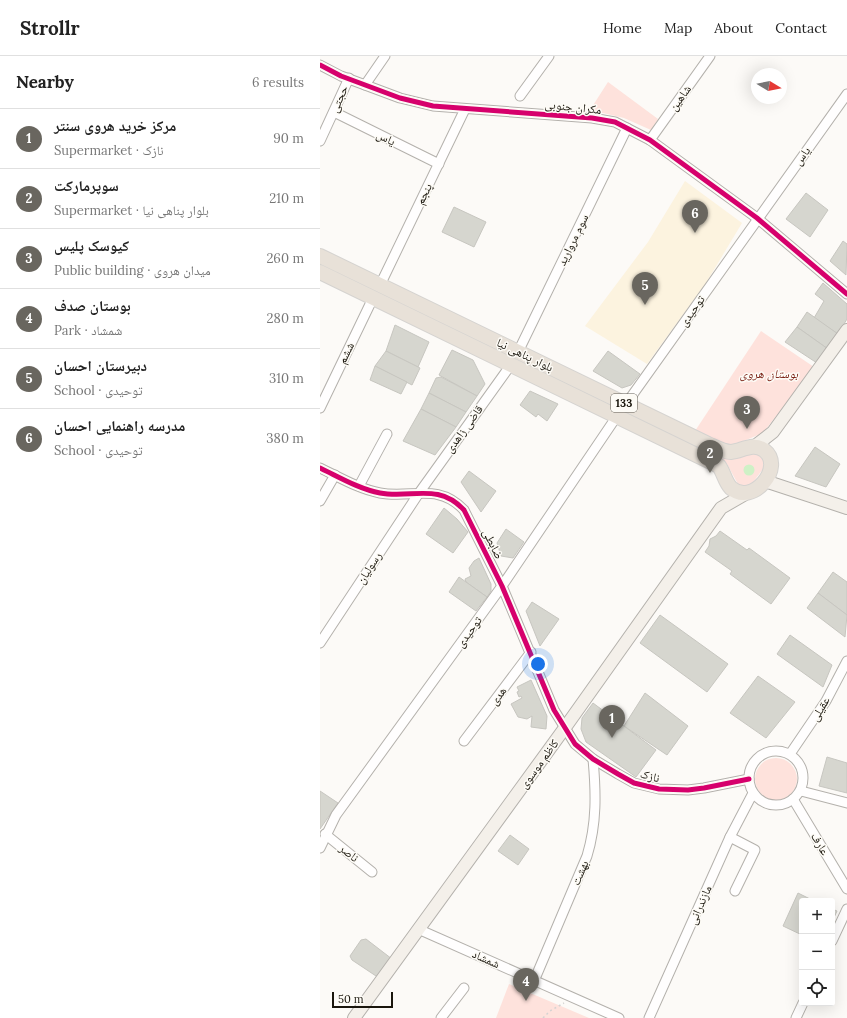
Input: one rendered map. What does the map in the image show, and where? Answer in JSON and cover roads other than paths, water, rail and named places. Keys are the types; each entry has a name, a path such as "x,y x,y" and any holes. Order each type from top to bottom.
{"main road":[{"name":"بلوار پناهی نیا","path":"320,256 708,444 730,452 755,446"},
{"name":"بلوار پناهی نیا","path":"320,272 510,366 618,416 719,466 731,488 738,492 748,493"},
{"path":"755,446 773,432 847,330"},
{"path":"510,366 518,352"},
{"path":"748,493 757,488 770,473 773,432"},
{"path":"755,446 763,449 771,462"},
{"path":"764,481 847,508"},
{"name":"کاظم موسوی","path":"354,1018 564,729 721,508 748,493"}],"street":[{"path":"366,85 386,56"},
{"path":"520,96 549,56"},
{"name":"شاهین","path":"650,140 710,56"},
{"name":"مکران جنوبی","path":"320,65 366,85 412,102 433,106 592,118 615,122 650,140 758,218 847,294"},
{"name":"حجتی","path":"320,141 349,78"},
{"name":"یاس","path":"758,218 847,94"},
{"name":"پنجم","path":"383,279 465,109"},
{"name":"یاس","path":"334,112 439,164"},
{"name":"سوم مروارید","path":"518,352 627,128"},
{"name":"توحیدی","path":"626,404 758,218"},
{"name":"ششم","path":"320,408 373,298"},
{"name":"قاضی زاهدی","path":"418,493 510,366"},
{"name":"توحیدی","path":"320,848 325,834 336,815 502,586 618,416"},
{"path":"359,486 387,434"},
{"name":"ضابطی","path":"320,468 370,491 392,495 418,493 444,495 464,510 502,586 531,652 554,710 564,729"},
{"path":"320,501 335,475"},
{"name":"رسولیان","path":"320,643 418,493"},
{"name":"هدی","path":"464,741 531,652"},
{"name":"عقیلی","path":"790,754 826,701 847,661"},
{"name":"نازک","path":"564,729 575,744 593,759 634,783 659,790 672,791 704,788 749,779"},
{"path":"782,751 790,754 801,766 804,774 801,791 793,800 786,804 772,805 759,800 753,793 749,779 752,765 757,758 765,753 782,751"},
{"name":"بهشت","path":"534,981 588,856 596,812 593,759"},
{"path":"801,791 847,803"},
{"name":"مازندرانی","path":"649,1018 730,837 753,793"},
{"name":"عارف","path":"793,800 847,889"},
{"name":"ناصر","path":"325,834 372,872"},
{"path":"730,837 755,850 735,891"},
{"path":"835,935 847,909"},
{"name":"شمشاد","path":"418,929 619,1018"},
{"path":"441,1018 464,988"},
{"path":"796,1018 802,1006"}],"place":[{"name":"مدرسه راهنمایی احسان","path":"695,233"},
{"name":"دبیرستان احسان","path":"645,305"},
{"name":"کیوسک پلیس","path":"747,429"},
{"name":"سوپرمارکت","path":"710,473"},
{"name":"مرکز خرید هروی سنتر","path":"612,738"},
{"name":"بوستان صدف","path":"526,1001"}],"park label":[{"name":"بوستان هروی","path":"769,374"}]}
